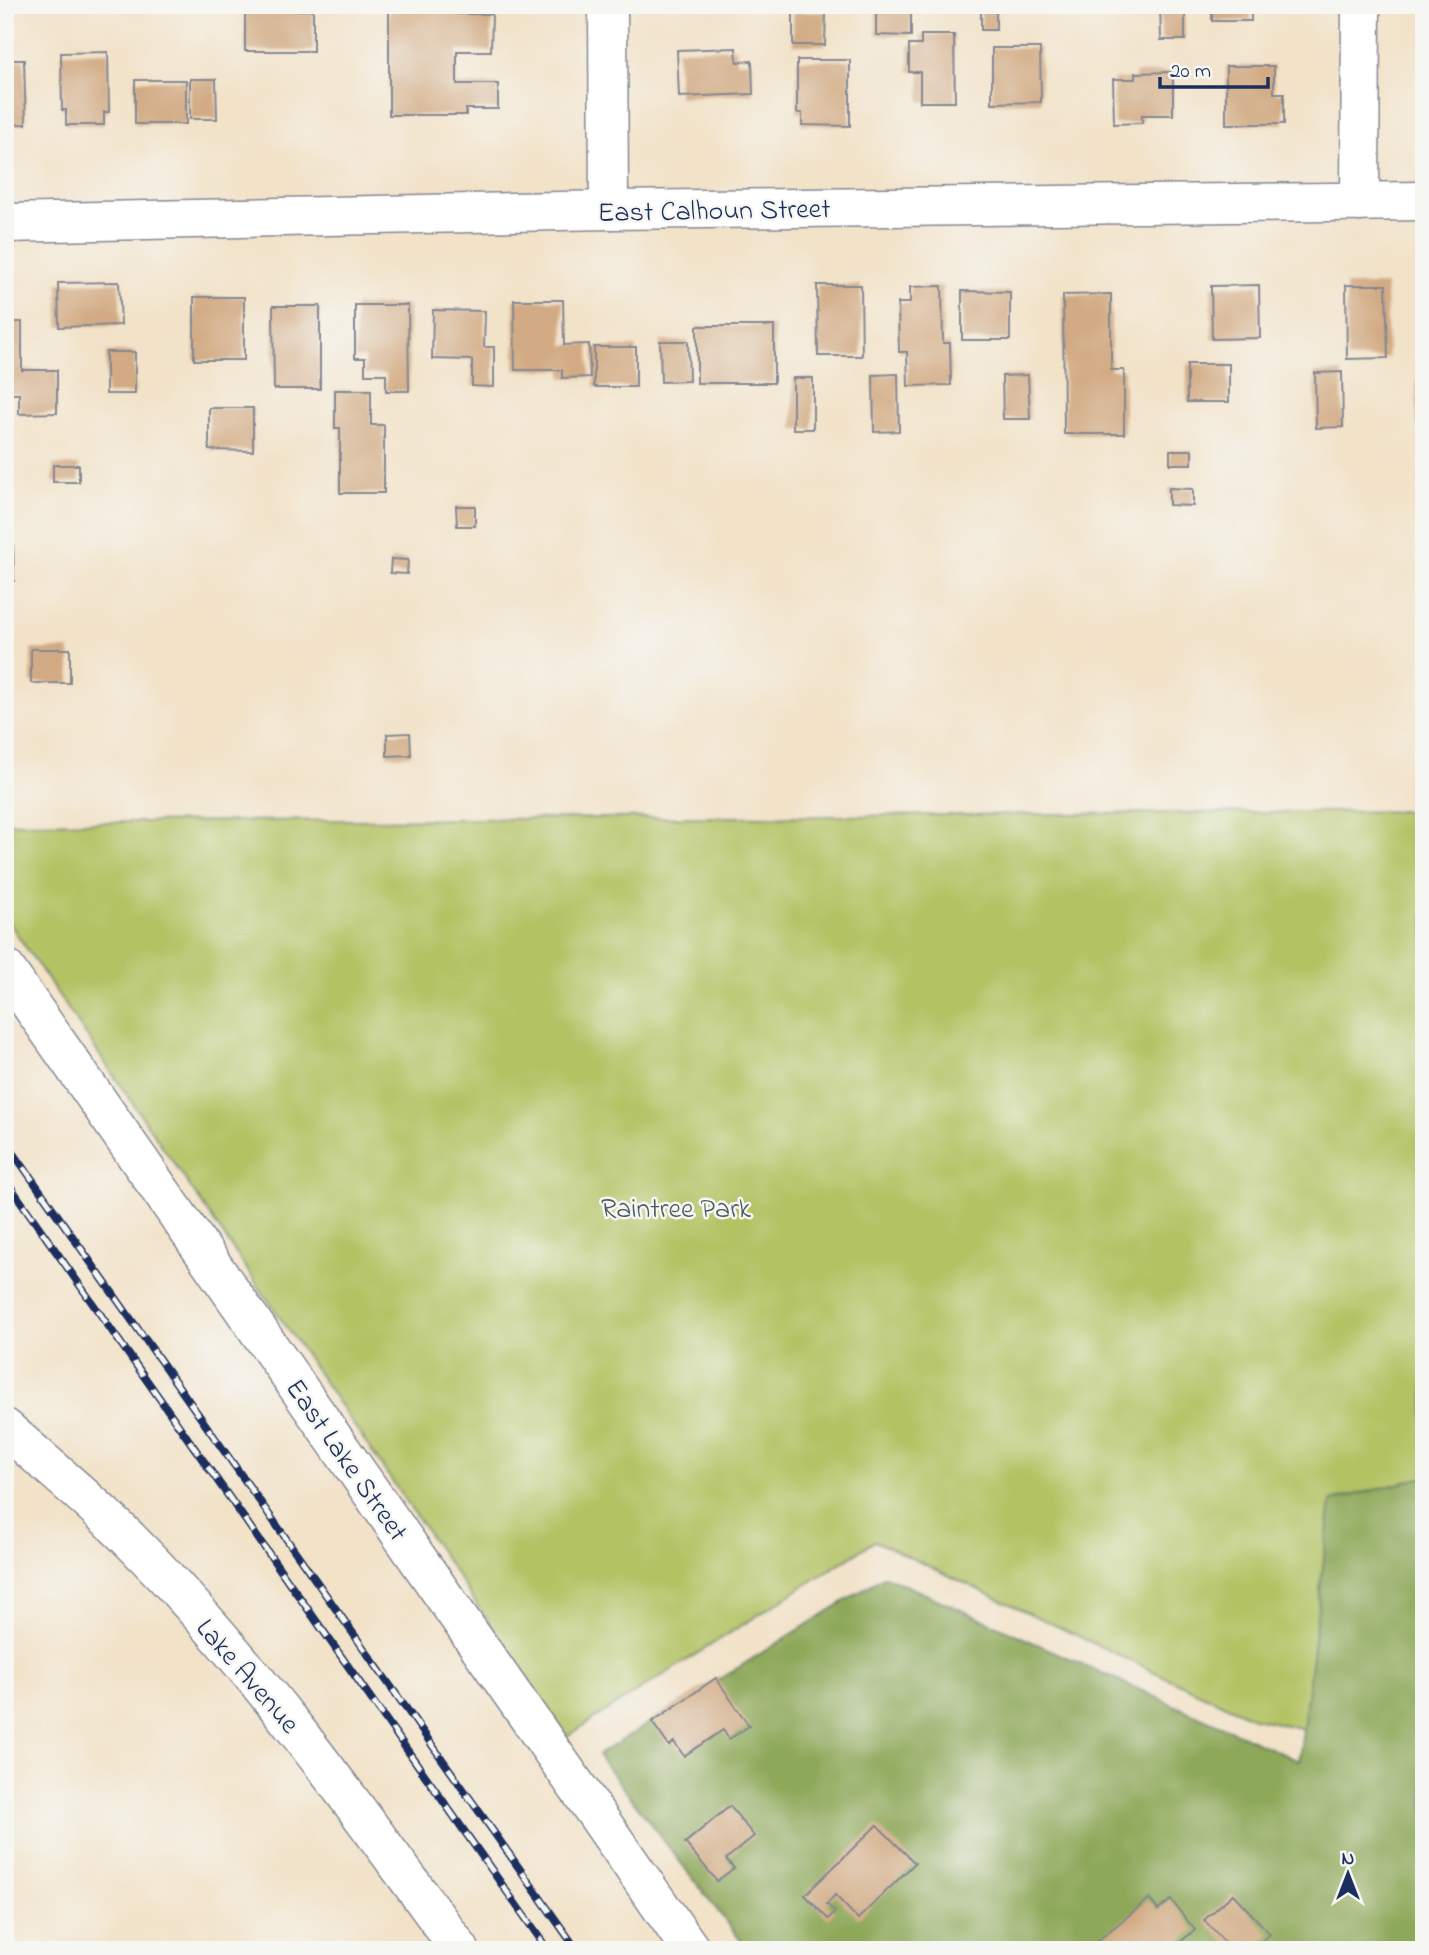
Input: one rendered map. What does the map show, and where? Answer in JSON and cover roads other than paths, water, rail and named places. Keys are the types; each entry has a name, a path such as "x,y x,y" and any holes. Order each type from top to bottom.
{"street":[{"path":"608,5 609,210"},
{"path":"1360,202 1361,5"},
{"name":"East Calhoun Street","path":"5,223 609,210 1424,201"},
{"name":"East Lake Street","path":"5,968 691,1950"},
{"name":"Lake Avenue","path":"5,1428 127,1538 253,1676 330,1772 460,1950"}],"railway":[{"path":"5,1141 577,1950"},
{"path":"5,1179 548,1950"}],"park label":[{"name":"Raintree Park","path":"676,1207"}]}
